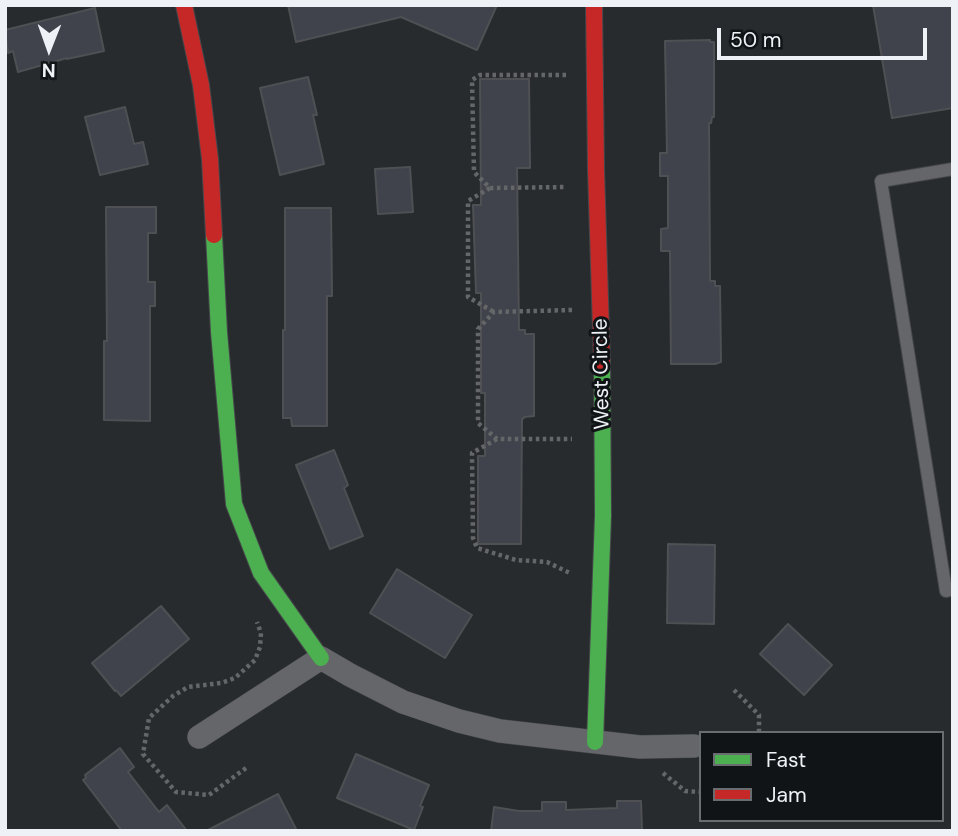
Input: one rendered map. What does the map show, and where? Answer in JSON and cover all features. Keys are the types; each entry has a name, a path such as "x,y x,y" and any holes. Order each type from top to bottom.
{"street":[{"path":"184,5 201,85 210,159 219,332 234,504 261,573 321,657 349,675 403,702 500,732 640,747 694,746"},
{"name":"West Circle","path":"594,5 603,516 594,742"},
{"path":"199,737 321,657"}],"lane":[{"path":"953,169 881,181 946,591 953,589"}],"path":[{"path":"490,188 474,172 472,80 480,75 570,75"},
{"path":"570,187 490,188 468,201 468,297 494,312 572,310"},
{"path":"494,312 478,329 478,423 496,439"},
{"path":"572,439 496,439 472,453 473,538 477,548 516,560 547,562 574,575 573,561"},
{"path":"734,690 759,715 759,731"}],"building":[{"path":"288,5 497,5 477,50 401,17 296,42"},
{"path":"873,5 953,5 953,108 892,118"},
{"path":"95,8 104,51 18,72 13,51 8,53 5,30"},
{"path":"665,41 714,42 714,117 709,123 710,281 715,281 715,286 720,286 721,362 671,364 670,251 661,251 661,229 668,228 668,176 660,176 660,153 667,153"},
{"path":"308,77 324,164 280,175 260,88"},
{"path":"480,79 529,79 530,168 517,168 519,330 525,330 525,334 534,334 534,416 522,419 521,544 478,544 478,456 485,456 485,393 481,393 481,293 476,293 473,205 481,205"},
{"path":"125,107 134,144 143,142 148,164 100,175 85,117"},
{"path":"410,167 413,212 378,214 375,169"},
{"path":"106,207 156,207 156,233 148,233 148,282 155,282 155,306 150,306 150,421 104,420 104,341 107,341"},
{"path":"285,208 331,208 332,296 327,296 327,426 292,426 291,418 283,418"},
{"path":"334,450 348,485 344,488 363,536 330,549 296,465"},
{"path":"668,544 715,545 714,624 667,623"},
{"path":"397,569 472,615 445,658 370,613"},
{"path":"161,606 189,639 121,696 92,663"},
{"path":"788,624 832,665 804,695 760,654"},
{"path":"120,748 134,767 128,772 159,812 167,805 187,831 122,831 83,780 85,775"},
{"path":"356,754 429,785 414,830 337,798"},
{"path":"278,794 297,831 206,831"},
{"path":"617,801 641,801 642,831 491,831 494,807 542,811 542,802 566,802 566,810 617,808"}],"traffic: fast":[{"path":"214,235 219,332 234,504 261,573 321,658"},
{"path":"595,742 603,516 602,363"}],"traffic: jam":[{"path":"184,5 201,85 210,159 214,235"},
{"path":"594,5 602,363"}]}
